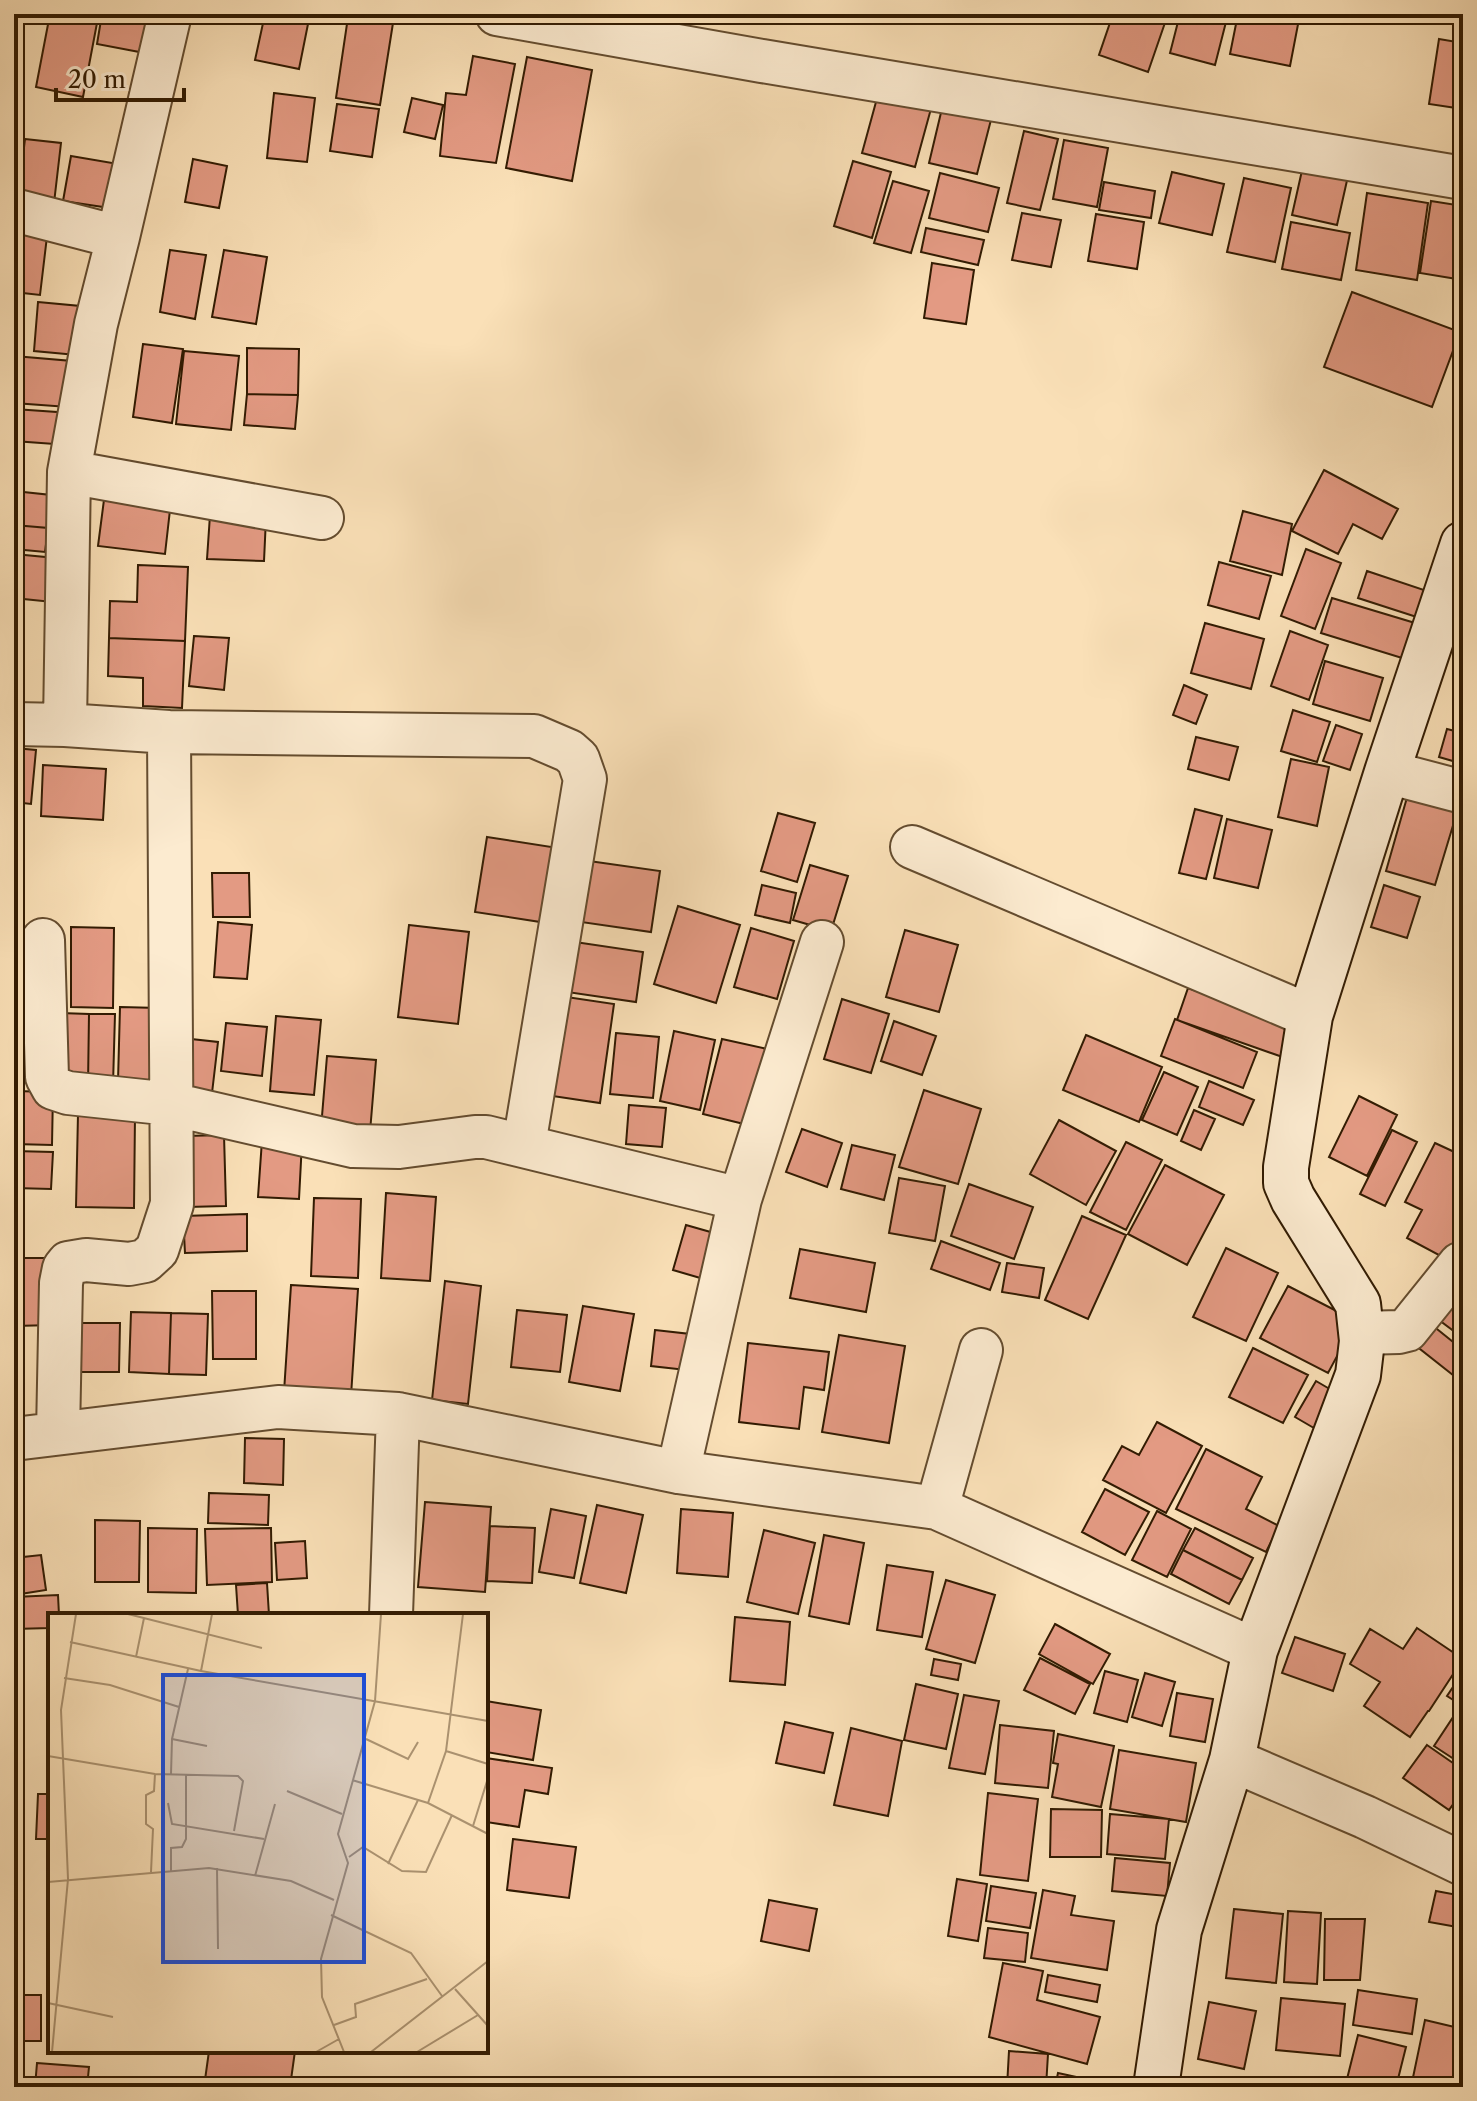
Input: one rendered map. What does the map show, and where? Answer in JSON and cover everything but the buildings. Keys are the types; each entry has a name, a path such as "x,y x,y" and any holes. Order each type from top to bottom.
{"street":[{"path":"65,725 69,472 96,324 170,14"},
{"path":"497,14 1463,178"},
{"path":"14,210 118,237"},
{"path":"69,472 322,518"},
{"path":"1379,1332 1358,1304 1293,1199 1286,1183 1286,1167 1310,1016 1463,544"},
{"path":"14,724 169,732 534,736 569,751 578,759 585,779 524,1145"},
{"path":"58,1433 61,1283 64,1268 68,1263 86,1260 129,1264 145,1261 157,1250 172,1204 169,732"},
{"path":"1387,772 1463,792"},
{"path":"912,847 1310,1016"},
{"path":"43,940 47,1077 53,1088 68,1093 171,1104 353,1146 399,1147 475,1137 500,1140 740,1199"},
{"path":"678,1472 740,1199 822,942"},
{"path":"1156,2087 1179,1930 1232,1760 1255,1650 1358,1375 1362,1341 1379,1332 1407,1330 1463,1264"},
{"path":"937,1508 981,1350"},
{"path":"14,1439 278,1407 398,1414 678,1472 937,1508 1255,1650"},
{"path":"391,1613 398,1414"},
{"path":"1232,1760 1365,1817 1463,1864"}]}
